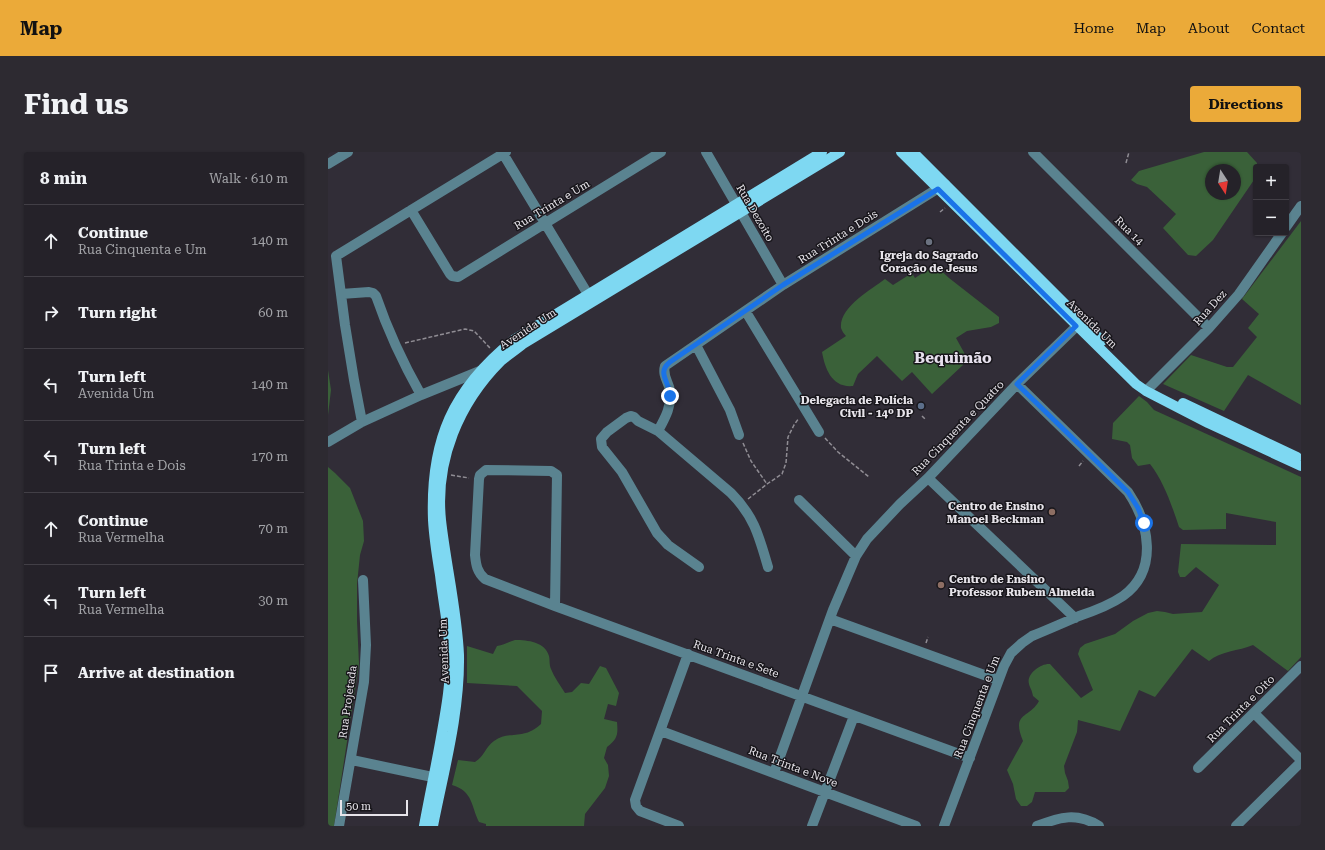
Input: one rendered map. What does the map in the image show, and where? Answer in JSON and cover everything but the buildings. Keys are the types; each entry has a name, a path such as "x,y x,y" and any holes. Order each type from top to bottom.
{"main road":[{"name":"Avenida Um","path":"739,208 822,152"},
{"name":"Avenida Um","path":"433,826 448,697 450,656 433,521 434,476 438,451 445,427 463,392 496,354 515,339 590,298 739,208 840,152"},
{"name":"Avenida Um","path":"901,152 941,186 1079,323 1136,384 1208,423 1301,466"},
{"name":"Avenida Um","path":"913,152 941,186"},
{"name":"Avenida Um","path":"424,826 454,721 457,691 459,656 441,519 442,473 455,427 468,403 487,377 502,360 590,298"},
{"name":"Avenida Um","path":"1148,390 1301,458"}],"street":[{"path":"328,164 348,152"},
{"name":"Rua Trinta e Um","path":"411,210 450,274 458,277 661,152"},
{"name":"Rua Dezoito","path":"706,152 783,285"},
{"name":"Rua 14","path":"1033,152 1209,328"},
{"path":"362,422 344,325 341,294 332,255 411,210 503,153 590,298"},
{"name":"Rua Trinta e Dois","path":"658,431 669,407 670,390 664,376 664,366 746,312 783,285 941,186"},
{"path":"1289,224 1301,206"},
{"name":"Rua Dez","path":"1148,390 1209,328 1239,294 1280,236"},
{"path":"341,294 363,292 373,293 376,296 401,360 421,395"},
{"path":"746,312 819,432"},
{"name":"Rua Cinquenta e Quatro","path":"774,773 830,619 856,556 867,539 928,478 1017,384 1079,323"},
{"path":"696,345 730,410 739,435"},
{"path":"328,442 362,422 421,395 480,371"},
{"name":"Rua Cinquenta e Um","path":"944,826 998,680 1012,653 1032,636 1106,606 1124,596 1137,582 1146,556 1148,543 1144,523 1138,508 1128,492 1017,384"},
{"path":"699,567 668,545 657,533 622,472 600,443 603,436 626,418 631,416 634,417 638,421 658,431 742,504 749,514 759,536 768,567"},
{"path":"479,479 480,475 486,470 551,471 557,475 555,606"},
{"path":"928,478 1074,618"},
{"name":"Rua Trinta e Sete","path":"479,479 475,555 479,574 485,579 970,758"},
{"path":"799,500 856,556"},
{"name":"Rua Projetada","path":"339,826 352,760 364,682 366,645 363,580"},
{"path":"830,619 998,680"},
{"path":"679,826 640,811 636,806 635,800 688,654"},
{"name":"Rua Trinta e Oito","path":"1198,768 1301,666"},
{"path":"1236,826 1301,761 1254,714"},
{"path":"812,826 854,716"},
{"name":"Rua Trinta e Nove","path":"661,731 916,826"},
{"path":"352,760 438,778"},
{"path":"1037,826 1052,820 1068,817 1082,818 1099,826"}],"path":[{"path":"1126,163 1129,152"},
{"path":"940,212 947,207"},
{"path":"395,345 465,329 474,331 496,354"},
{"path":"742,504 782,474 786,463 788,438 794,425 806,411"},
{"path":"922,416 926,420"},
{"path":"819,432 838,452 869,477"},
{"path":"739,435 752,461 767,484"},
{"path":"442,473 479,479"}],"green space":[{"path":"1204,152 1247,152 1257,163 1253,164 1253,181 1241,199 1241,164 1205,164 1205,200 1240,200 1213,240 1196,256 1188,255 1163,228 1176,214 1147,187 1137,184 1131,180 1139,171"},
{"path":"1301,221 1301,405 1248,375 1224,411 1163,384 1191,355 1227,367 1233,367 1257,337 1248,328 1259,314 1242,299"},
{"path":"935,265 949,278 999,317 999,323 991,327 967,331 956,338 966,356 963,365 932,394 912,372 902,381 877,356 858,374 853,386 846,386 835,381 825,365 822,352 846,336 841,328 842,320 850,306 885,279 893,285 912,273 915,278"},
{"path":"328,370 331,390 328,415"},
{"path":"1139,396 1154,410 1301,477 1301,657 1288,671 1253,645 1224,653 1209,661 1192,649 1155,697 1139,690 1120,731 1078,720 1077,732 1064,766 1069,788 1065,792 1035,792 1032,802 1027,806 1021,806 1016,799 1013,784 1007,770 1023,741 1019,725 1020,720 1035,707 1039,701 1033,696 1029,684 1032,673 1042,665 1050,664 1081,698 1093,690 1078,654 1080,648 1085,644 1115,634 1133,621 1148,613 1157,611 1173,614 1202,612 1219,585 1196,567 1185,577 1180,577 1178,572 1181,544 1276,545 1276,522 1226,513 1226,529 1183,530 1179,527 1163,486 1150,464 1138,466 1132,458 1130,445 1127,442 1112,439 1113,423"},
{"path":"328,467 350,488 363,521 364,541 360,555 357,584 359,664 334,826 328,826"},
{"path":"515,640 530,641 540,645 547,651 552,672 565,693 572,692 581,683 589,684 600,666 606,668 619,693 616,706 608,704 604,719 617,722 615,739 607,747 604,758 608,765 609,776 605,788 585,814 584,826 486,826 486,824 479,822 468,795 464,791 452,785 458,760 475,762 494,741 505,736 528,732 541,724 542,711 517,686 467,683 467,646 493,654 497,646"}],"place":[{"name":"Igreja do Sagrado Coração de Jesus","path":"929,242"},
{"name":"Delegacia de Polícia Civil - 14º DP","path":"921,406"},
{"name":"Centro de Ensino Manoel Beckman","path":"1052,512"},
{"name":"Centro de Ensino Professor Rubem Almeida","path":"941,585"}],"district":[{"name":"Bequimão","path":"953,358"}],"route":[{"path":"670,396 668,382 663,371 664,366 746,312 783,285 938,189 1076,326 1017,384 1128,492 1138,508 1144,523"}]}
